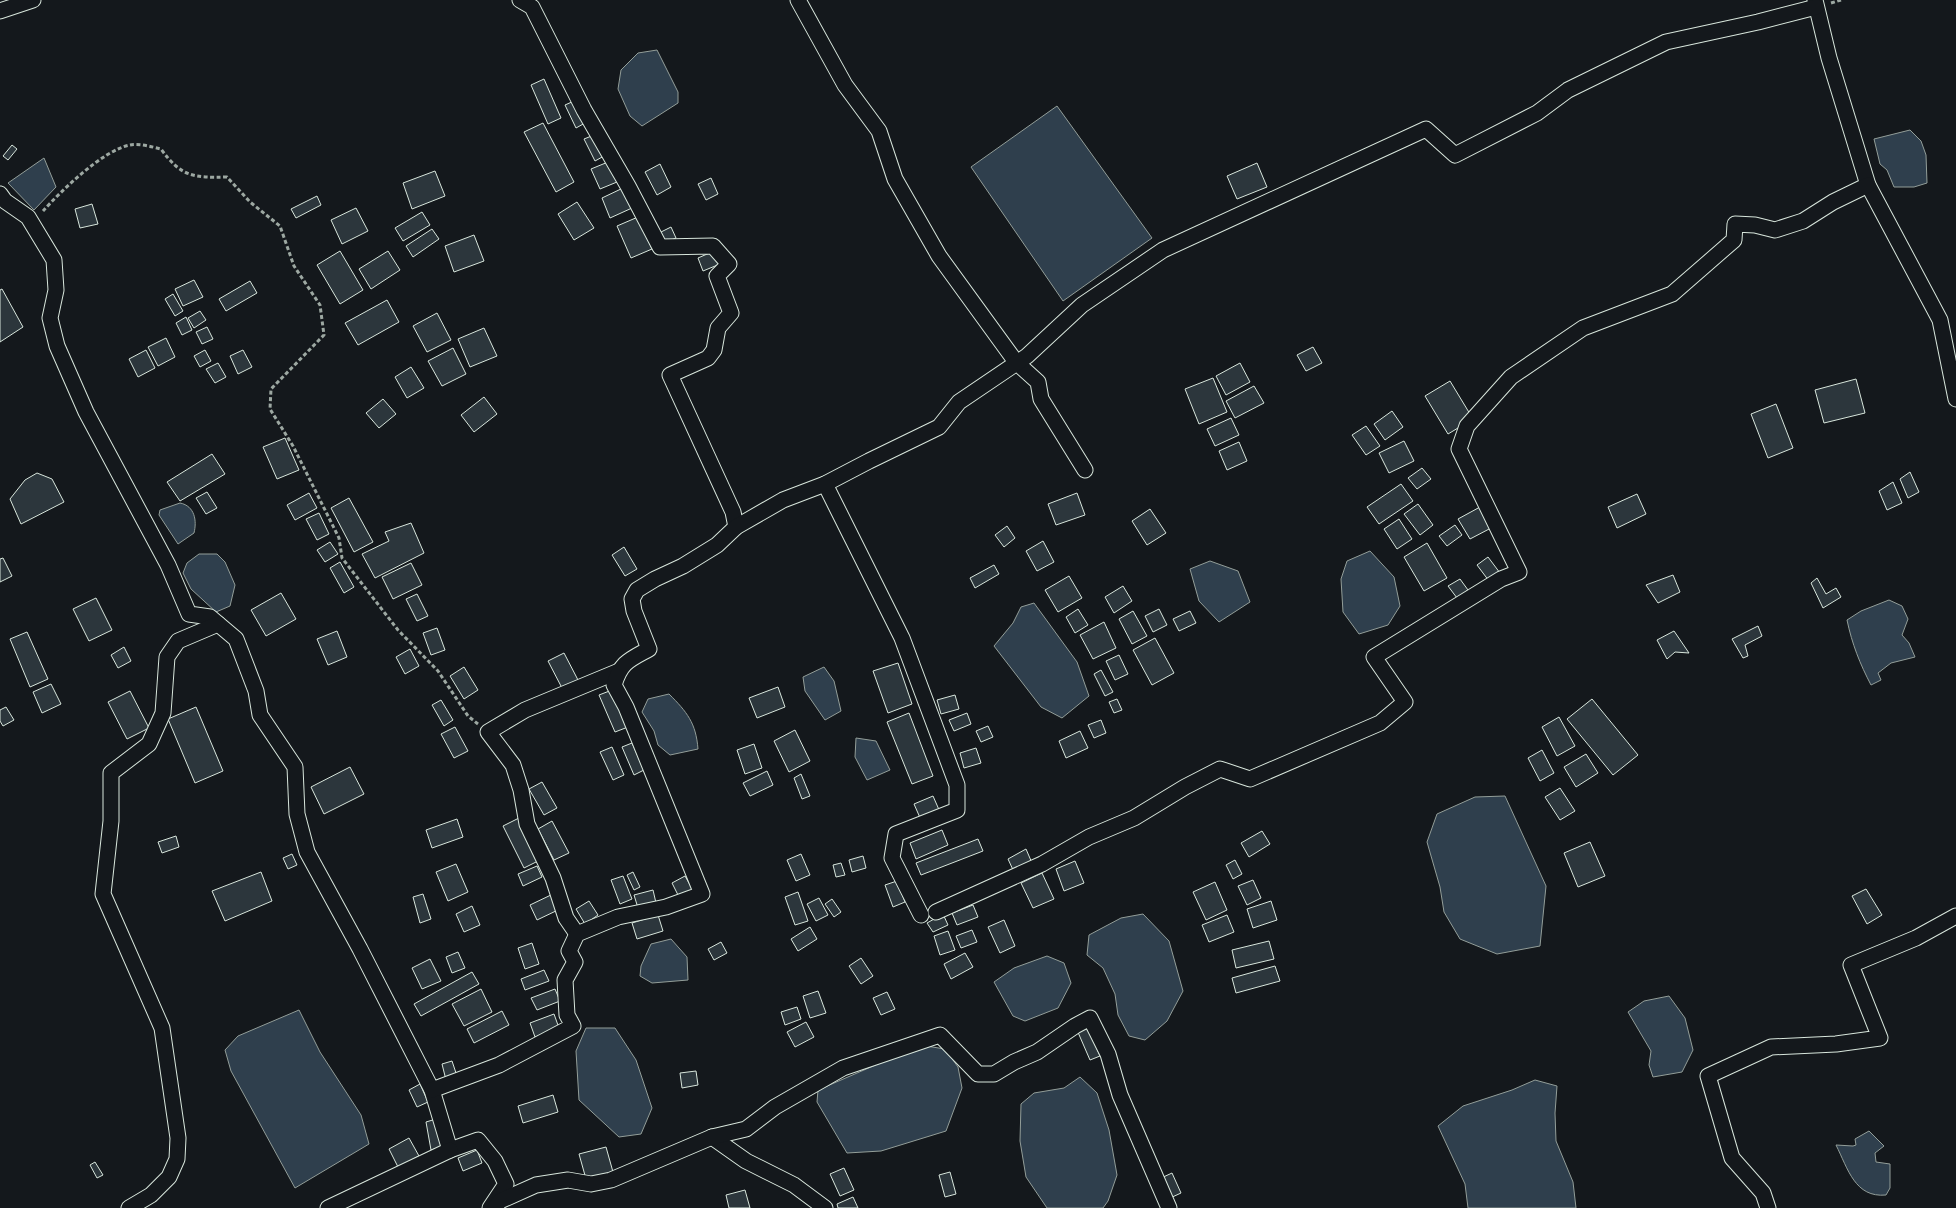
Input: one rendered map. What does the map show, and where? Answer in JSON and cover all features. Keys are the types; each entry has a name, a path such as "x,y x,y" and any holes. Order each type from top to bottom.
{"street":[{"path":"0,11 33,0"},
{"path":"520,0 532,7 584,110 660,246 713,246 729,264 717,276 731,313 718,328 714,350 708,358 670,375 733,512 736,527"},
{"path":"798,0 845,85 879,131 895,179 939,256 1016,362 1038,382 1041,399 1086,470"},
{"path":"432,1090 499,1065 573,1026 567,1015 565,980 575,962 569,951 577,934 618,917 666,907 702,894 626,706 614,685 618,671 627,660 649,649 634,611 632,599 637,590 683,566 717,544 736,527 783,500 825,484 939,426 959,402 1027,356 1082,305 1163,250 1426,129 1455,155 1537,114 1568,90 1666,42 1758,22 1816,3 1829,58 1868,185 1940,320 1956,398"},
{"path":"936,912 1042,864 1089,837 1134,818 1185,787 1220,769 1250,779 1380,723 1405,702 1374,657 1501,579 1519,572 1459,449 1467,426 1511,377 1583,328 1672,294 1734,240 1735,224 1755,225 1775,230 1803,221 1833,202 1868,185"},
{"path":"0,194 4,201 28,217 54,260 56,290 50,318 57,346 86,412 168,565 189,614 210,617 236,639 256,691 260,714 295,767 297,814 307,852 360,949 432,1090 450,1150"},
{"path":"1943,339 1956,331"},
{"path":"825,484 902,638 957,785 957,810 896,834 892,858 921,915"},
{"path":"129,1208 151,1195 170,1177 177,1159 178,1138 162,1028 103,894 112,821 112,773 149,744 163,713 167,657 178,642 218,624"},
{"path":"577,934 566,918 553,878 527,824 522,790 513,765 488,732 525,710 618,671"},
{"path":"1768,1208 1764,1193 1732,1158 1708,1076 1771,1047 1836,1044 1880,1038 1850,965 1916,938 1956,916"},
{"path":"494,1208 500,1201 536,1185 568,1180 591,1184 611,1180 712,1137 746,1129 775,1108 843,1068 940,1035 978,1074 994,1074 1014,1062 1037,1052 1090,1018 1108,1054 1120,1096 1169,1208"},
{"path":"712,1137 746,1161 794,1185 825,1208"},
{"path":"328,1208 450,1150 478,1140 495,1161 506,1184 490,1208"}],"path":[{"path":"32,224 57,197 102,158 130,145 161,149 176,168 199,178 227,178 250,202 280,226 294,266 320,305 324,335 271,389 270,409 293,446 339,538 342,558 398,630 438,671 468,716 488,732"}],"water":[{"path":"657,50 678,92 678,103 642,126 630,116 618,89 621,70 638,53"},
{"path":"1057,106 1152,238 1063,301 971,167"},
{"path":"1910,130 1921,141 1926,155 1927,183 1914,187 1894,187 1887,170 1880,164 1874,139"},
{"path":"44,158 56,187 34,210 8,183"},
{"path":"180,503 189,507 192,511 195,524 194,533 178,544 159,515 160,510"},
{"path":"1370,551 1394,577 1400,606 1388,625 1359,634 1343,612 1341,579 1347,561"},
{"path":"199,554 217,554 225,562 235,585 230,606 216,612 191,589 183,573 187,563"},
{"path":"1210,561 1238,571 1250,602 1219,622 1199,601 1190,569"},
{"path":"1889,600 1902,606 1908,619 1902,635 1909,643 1915,657 1891,663 1878,673 1881,680 1871,685 1857,654 1847,620 1861,611"},
{"path":"1034,603 1077,662 1089,696 1062,718 1041,707 994,646 1013,623 1021,607"},
{"path":"824,667 834,681 841,711 825,720 805,691 803,677"},
{"path":"669,694 681,707 693,725 698,749 670,755 658,745 654,731 642,712 648,699"},
{"path":"856,738 876,741 890,770 867,780 855,757"},
{"path":"1505,796 1546,886 1540,946 1497,954 1460,939 1444,912 1440,887 1427,842 1437,814 1475,797"},
{"path":"1143,914 1169,941 1183,991 1167,1021 1145,1040 1129,1036 1118,1015 1115,994 1103,968 1087,955 1089,935 1121,918"},
{"path":"671,939 687,957 688,980 652,983 640,976 641,966 651,944"},
{"path":"1047,956 1064,963 1071,983 1058,1008 1025,1021 1013,1016 994,982 1014,968"},
{"path":"1669,996 1685,1018 1693,1050 1682,1072 1653,1077 1649,1065 1651,1051 1628,1012 1644,1001"},
{"path":"299,1010 320,1052 361,1115 369,1144 295,1188 231,1071 225,1050 238,1036"},
{"path":"586,1028 615,1028 636,1060 652,1108 641,1134 619,1137 579,1100 576,1051"},
{"path":"926,1046 945,1049 958,1067 962,1088 946,1131 881,1151 847,1153 817,1102 818,1090 887,1060"},
{"path":"1080,1077 1097,1093 1109,1130 1117,1175 1108,1201 1103,1208 1047,1208 1026,1177 1020,1141 1021,1104 1034,1093 1064,1088"},
{"path":"1535,1080 1557,1086 1555,1113 1556,1141 1573,1182 1576,1208 1468,1208 1465,1184 1438,1126 1463,1106 1512,1090"},
{"path":"1869,1131 1884,1146 1875,1153 1876,1162 1890,1164 1890,1188 1886,1195 1875,1195 1860,1187 1849,1172 1836,1145 1856,1145 1855,1139"}],"building":[{"path":"544,79 561,118 548,124 531,85"},
{"path":"574,101 585,123 576,128 565,105"},
{"path":"543,123 574,182 556,192 524,132"},
{"path":"594,135 604,156 595,161 584,139"},
{"path":"12,145 17,149 8,160 3,156"},
{"path":"608,162 617,182 600,189 591,169"},
{"path":"1257,163 1267,187 1237,199 1227,176"},
{"path":"660,164 671,187 657,195 645,172"},
{"path":"435,171 445,196 412,209 403,183"},
{"path":"711,178 718,194 706,200 698,184"},
{"path":"623,188 632,208 610,218 602,198"},
{"path":"317,196 321,205 296,218 291,209"},
{"path":"577,202 594,228 574,240 558,214"},
{"path":"92,204 98,224 80,228 75,209"},
{"path":"356,208 368,231 342,244 331,220"},
{"path":"422,212 430,225 403,241 395,228"},
{"path":"638,217 652,249 631,258 617,226"},
{"path":"671,227 676,238 662,244 657,234"},
{"path":"432,229 439,239 413,257 406,246"},
{"path":"474,235 484,261 454,272 445,246"},
{"path":"340,251 363,290 340,304 317,265"},
{"path":"388,251 400,270 371,289 359,269"},
{"path":"714,251 720,264 703,271 698,258"},
{"path":"194,280 203,297 183,306 175,289"},
{"path":"250,281 257,293 226,311 219,299"},
{"path":"2,289 23,327 0,342 0,290"},
{"path":"173,294 183,311 175,316 165,299"},
{"path":"387,300 399,322 358,345 345,323"},
{"path":"200,311 206,320 194,328 188,318"},
{"path":"437,313 451,340 427,352 413,326"},
{"path":"186,317 192,330 182,335 176,323"},
{"path":"207,327 213,339 202,344 196,332"},
{"path":"484,328 497,356 470,367 458,339"},
{"path":"166,338 175,357 158,366 148,347"},
{"path":"1313,347 1322,363 1306,371 1297,355"},
{"path":"453,348 466,374 442,386 428,361"},
{"path":"146,350 155,368 138,377 129,359"},
{"path":"205,350 211,361 200,367 194,356"},
{"path":"243,350 252,367 238,374 230,356"},
{"path":"218,363 226,377 215,383 206,369"},
{"path":"1240,363 1250,382 1226,395 1216,376"},
{"path":"411,367 424,388 407,398 395,377"},
{"path":"1213,378 1227,412 1199,424 1185,389"},
{"path":"1856,379 1865,413 1824,423 1815,390"},
{"path":"1450,381 1473,419 1448,434 1425,396"},
{"path":"1254,386 1264,403 1235,418 1226,401"},
{"path":"484,397 497,414 474,432 461,415"},
{"path":"383,399 396,414 379,428 366,413"},
{"path":"1776,404 1793,448 1768,458 1751,414"},
{"path":"1392,411 1403,427 1385,440 1374,424"},
{"path":"1231,418 1239,435 1215,446 1207,429"},
{"path":"1366,426 1380,446 1366,455 1352,435"},
{"path":"285,438 299,470 277,479 263,447"},
{"path":"1404,441 1414,461 1389,473 1379,453"},
{"path":"1239,442 1247,461 1227,470 1219,451"},
{"path":"212,454 225,474 180,501 167,482"},
{"path":"1422,468 1431,479 1417,489 1408,478"},
{"path":"1910,472 1919,492 1908,498 1900,479"},
{"path":"37,473 52,479 64,502 21,524 10,499 25,480"},
{"path":"1893,482 1902,503 1887,510 1879,491"},
{"path":"1401,484 1413,501 1379,524 1367,507"},
{"path":"207,492 217,508 206,514 196,498"},
{"path":"309,493 317,508 295,520 287,505"},
{"path":"1077,493 1085,515 1056,525 1048,504"},
{"path":"1637,494 1646,514 1617,528 1608,507"},
{"path":"349,498 373,542 354,552 331,508"},
{"path":"1418,504 1433,525 1420,535 1404,514"},
{"path":"1480,507 1491,528 1470,539 1458,519"},
{"path":"1150,509 1166,533 1147,545 1132,521"},
{"path":"319,513 329,534 317,540 306,519"},
{"path":"1399,519 1412,539 1397,549 1384,529"},
{"path":"411,523 424,553 375,578 362,554 389,541 385,532"},
{"path":"1455,525 1462,535 1447,546 1439,536"},
{"path":"1007,526 1015,538 1004,547 995,535"},
{"path":"1043,541 1054,562 1037,571 1026,551"},
{"path":"330,542 338,554 325,562 317,550"},
{"path":"1427,543 1447,578 1424,591 1404,557"},
{"path":"624,547 637,569 625,576 612,555"},
{"path":"1488,557 1500,573 1489,581 1477,565"},
{"path":"3,558 12,576 0,582 0,559"},
{"path":"340,562 354,587 344,593 330,568"},
{"path":"411,563 422,585 393,599 382,577"},
{"path":"994,565 999,574 975,588 970,578"},
{"path":"1673,575 1680,592 1658,603 1646,585"},
{"path":"1069,576 1082,598 1058,612 1045,590"},
{"path":"1817,578 1826,594 1836,588 1841,597 1823,608 1811,583"},
{"path":"1460,579 1468,590 1457,598 1448,586"},
{"path":"1123,586 1132,601 1114,613 1105,597"},
{"path":"281,593 296,619 266,636 251,610"},
{"path":"417,594 428,616 417,621 406,599"},
{"path":"96,598 112,630 89,641 73,609"},
{"path":"1078,609 1088,625 1075,633 1066,617"},
{"path":"1159,609 1167,625 1153,632 1145,616"},
{"path":"1133,611 1147,636 1132,644 1119,619"},
{"path":"1190,611 1196,623 1179,631 1173,619"},
{"path":"1104,622 1116,648 1093,659 1080,635"},
{"path":"1758,626 1762,636 1745,645 1748,656 1743,658 1732,639"},
{"path":"437,628 445,650 431,655 423,633"},
{"path":"337,631 347,657 328,665 317,639"},
{"path":"1674,631 1689,653 1675,652 1667,659 1657,640"},
{"path":"27,632 48,679 30,687 10,639"},
{"path":"1155,638 1174,673 1152,685 1133,650"},
{"path":"124,647 131,661 118,668 111,655"},
{"path":"410,649 419,666 405,674 396,657"},
{"path":"564,653 578,680 562,688 548,661"},
{"path":"1119,655 1128,674 1115,680 1106,661"},
{"path":"898,663 912,704 888,713 873,671"},
{"path":"464,667 478,690 464,699 450,676"},
{"path":"1101,670 1113,692 1105,696 1094,674"},
{"path":"51,684 61,704 42,713 33,692"},
{"path":"778,687 785,707 757,718 749,698"},
{"path":"612,690 628,727 615,732 599,695"},
{"path":"130,691 149,728 127,739 108,702"},
{"path":"955,695 959,709 941,714 937,700"},
{"path":"1117,699 1122,710 1114,713 1109,702"},
{"path":"1592,699 1638,755 1613,775 1567,719"},
{"path":"441,700 453,720 444,726 432,705"},
{"path":"6,707 14,720 3,726 0,721 0,710"},
{"path":"196,707 223,771 195,783 168,719"},
{"path":"909,713 933,776 912,784 887,722"},
{"path":"967,713 971,724 954,731 949,720"},
{"path":"1559,717 1575,746 1557,756 1542,727"},
{"path":"1101,720 1106,733 1094,738 1088,725"},
{"path":"988,726 993,737 981,742 976,731"},
{"path":"455,727 468,751 454,758 441,734"},
{"path":"795,730 810,761 789,772 774,741"},
{"path":"1080,731 1088,748 1066,758 1059,741"},
{"path":"632,743 644,770 634,775 622,747"},
{"path":"754,744 762,768 745,774 737,750"},
{"path":"612,747 624,775 613,780 600,752"},
{"path":"976,748 981,763 964,768 960,753"},
{"path":"1542,750 1554,773 1540,781 1528,758"},
{"path":"1586,754 1598,773 1576,787 1564,767"},
{"path":"350,767 364,794 324,814 311,787"},
{"path":"767,771 773,785 750,796 743,783"},
{"path":"801,774 810,796 802,799 794,778"},
{"path":"542,782 557,808 544,815 529,789"},
{"path":"1560,788 1575,811 1560,820 1545,797"},
{"path":"933,796 940,812 921,820 914,804"},
{"path":"519,818 540,860 524,868 503,826"},
{"path":"457,819 463,837 432,848 426,830"},
{"path":"552,821 569,853 554,860 538,829"},
{"path":"942,830 948,845 916,859 910,843"},
{"path":"1262,831 1270,844 1249,857 1241,843"},
{"path":"176,836 179,847 162,853 158,842"},
{"path":"978,839 983,851 921,875 916,863"},
{"path":"1590,842 1605,876 1578,887 1564,853"},
{"path":"1026,849 1032,863 1014,872 1008,859"},
{"path":"292,854 297,865 288,869 283,858"},
{"path":"801,854 810,875 796,881 787,860"},
{"path":"863,856 866,868 852,872 849,860"},
{"path":"1235,860 1242,874 1233,879 1226,865"},
{"path":"1075,861 1084,883 1064,891 1056,869"},
{"path":"841,863 845,875 836,877 833,865"},
{"path":"456,864 468,892 448,901 436,872"},
{"path":"537,866 542,877 523,886 518,874"},
{"path":"261,872 272,901 225,921 212,891"},
{"path":"633,872 640,887 634,890 627,875"},
{"path":"1042,873 1054,899 1033,908 1021,883"},
{"path":"623,876 632,899 620,904 611,880"},
{"path":"685,876 693,890 679,897 672,883"},
{"path":"1253,880 1261,898 1247,905 1238,886"},
{"path":"897,881 905,902 893,907 885,885"},
{"path":"1215,882 1227,910 1206,920 1193,892"},
{"path":"1866,889 1882,915 1867,924 1852,896"},
{"path":"653,890 656,903 638,908 634,895"},
{"path":"798,892 808,921 795,925 785,897"},
{"path":"423,894 431,919 420,923 413,897"},
{"path":"553,894 560,909 537,920 530,905"},
{"path":"819,898 828,915 816,921 807,904"},
{"path":"832,899 841,912 834,917 825,904"},
{"path":"589,901 598,915 585,924 576,909"},
{"path":"1271,901 1277,920 1253,928 1247,909"},
{"path":"973,905 978,917 957,925 952,913"},
{"path":"472,906 480,925 464,932 456,914"},
{"path":"943,914 948,925 933,932 927,923"},
{"path":"658,915 663,931 637,939 632,923"},
{"path":"1227,915 1234,932 1209,942 1202,925"},
{"path":"1004,920 1015,946 1000,953 988,927"},
{"path":"810,927 817,939 798,951 791,939"},
{"path":"972,930 977,942 961,948 956,936"},
{"path":"948,931 955,950 940,955 934,936"},
{"path":"1269,941 1274,959 1236,968 1232,950"},
{"path":"721,942 727,953 714,960 708,949"},
{"path":"532,943 539,964 525,969 518,948"},
{"path":"458,952 465,968 452,973 446,957"},
{"path":"965,953 973,967 951,979 944,964"},
{"path":"861,958 873,976 861,984 849,966"},
{"path":"430,959 441,981 422,989 412,968"},
{"path":"1275,966 1280,981 1236,993 1232,978"},
{"path":"544,970 549,981 525,990 521,979"},
{"path":"472,972 479,984 421,1016 414,1004"},
{"path":"481,989 492,1012 464,1026 452,1004"},
{"path":"555,989 560,1001 537,1010 531,998"},
{"path":"818,991 826,1013 810,1018 803,996"},
{"path":"887,992 895,1009 881,1015 873,998"},
{"path":"797,1007 801,1019 785,1025 781,1012"},
{"path":"502,1011 509,1025 474,1043 467,1029"},
{"path":"554,1014 559,1028 535,1037 530,1023"},
{"path":"806,1022 814,1037 795,1047 787,1032"},
{"path":"1087,1026 1100,1056 1090,1060 1077,1030"},
{"path":"452,1061 457,1076 446,1080 442,1064"},
{"path":"696,1071 698,1085 682,1088 680,1073"},
{"path":"420,1084 428,1102 417,1107 409,1090"},
{"path":"553,1095 558,1112 523,1123 518,1106"},
{"path":"436,1119 442,1147 431,1150 426,1122"},
{"path":"409,1138 419,1156 398,1167 389,1149"},
{"path":"606,1147 613,1172 586,1179 579,1154"},
{"path":"477,1150 482,1163 463,1171 458,1158"},
{"path":"95,1162 103,1175 97,1178 90,1165"},
{"path":"844,1168 854,1190 840,1196 830,1174"},
{"path":"950,1172 956,1194 945,1197 939,1175"},
{"path":"1172,1173 1181,1193 1168,1199 1159,1179"},
{"path":"745,1190 750,1208 729,1208 726,1195"},
{"path":"853,1197 858,1208 838,1208 837,1204"}]}
